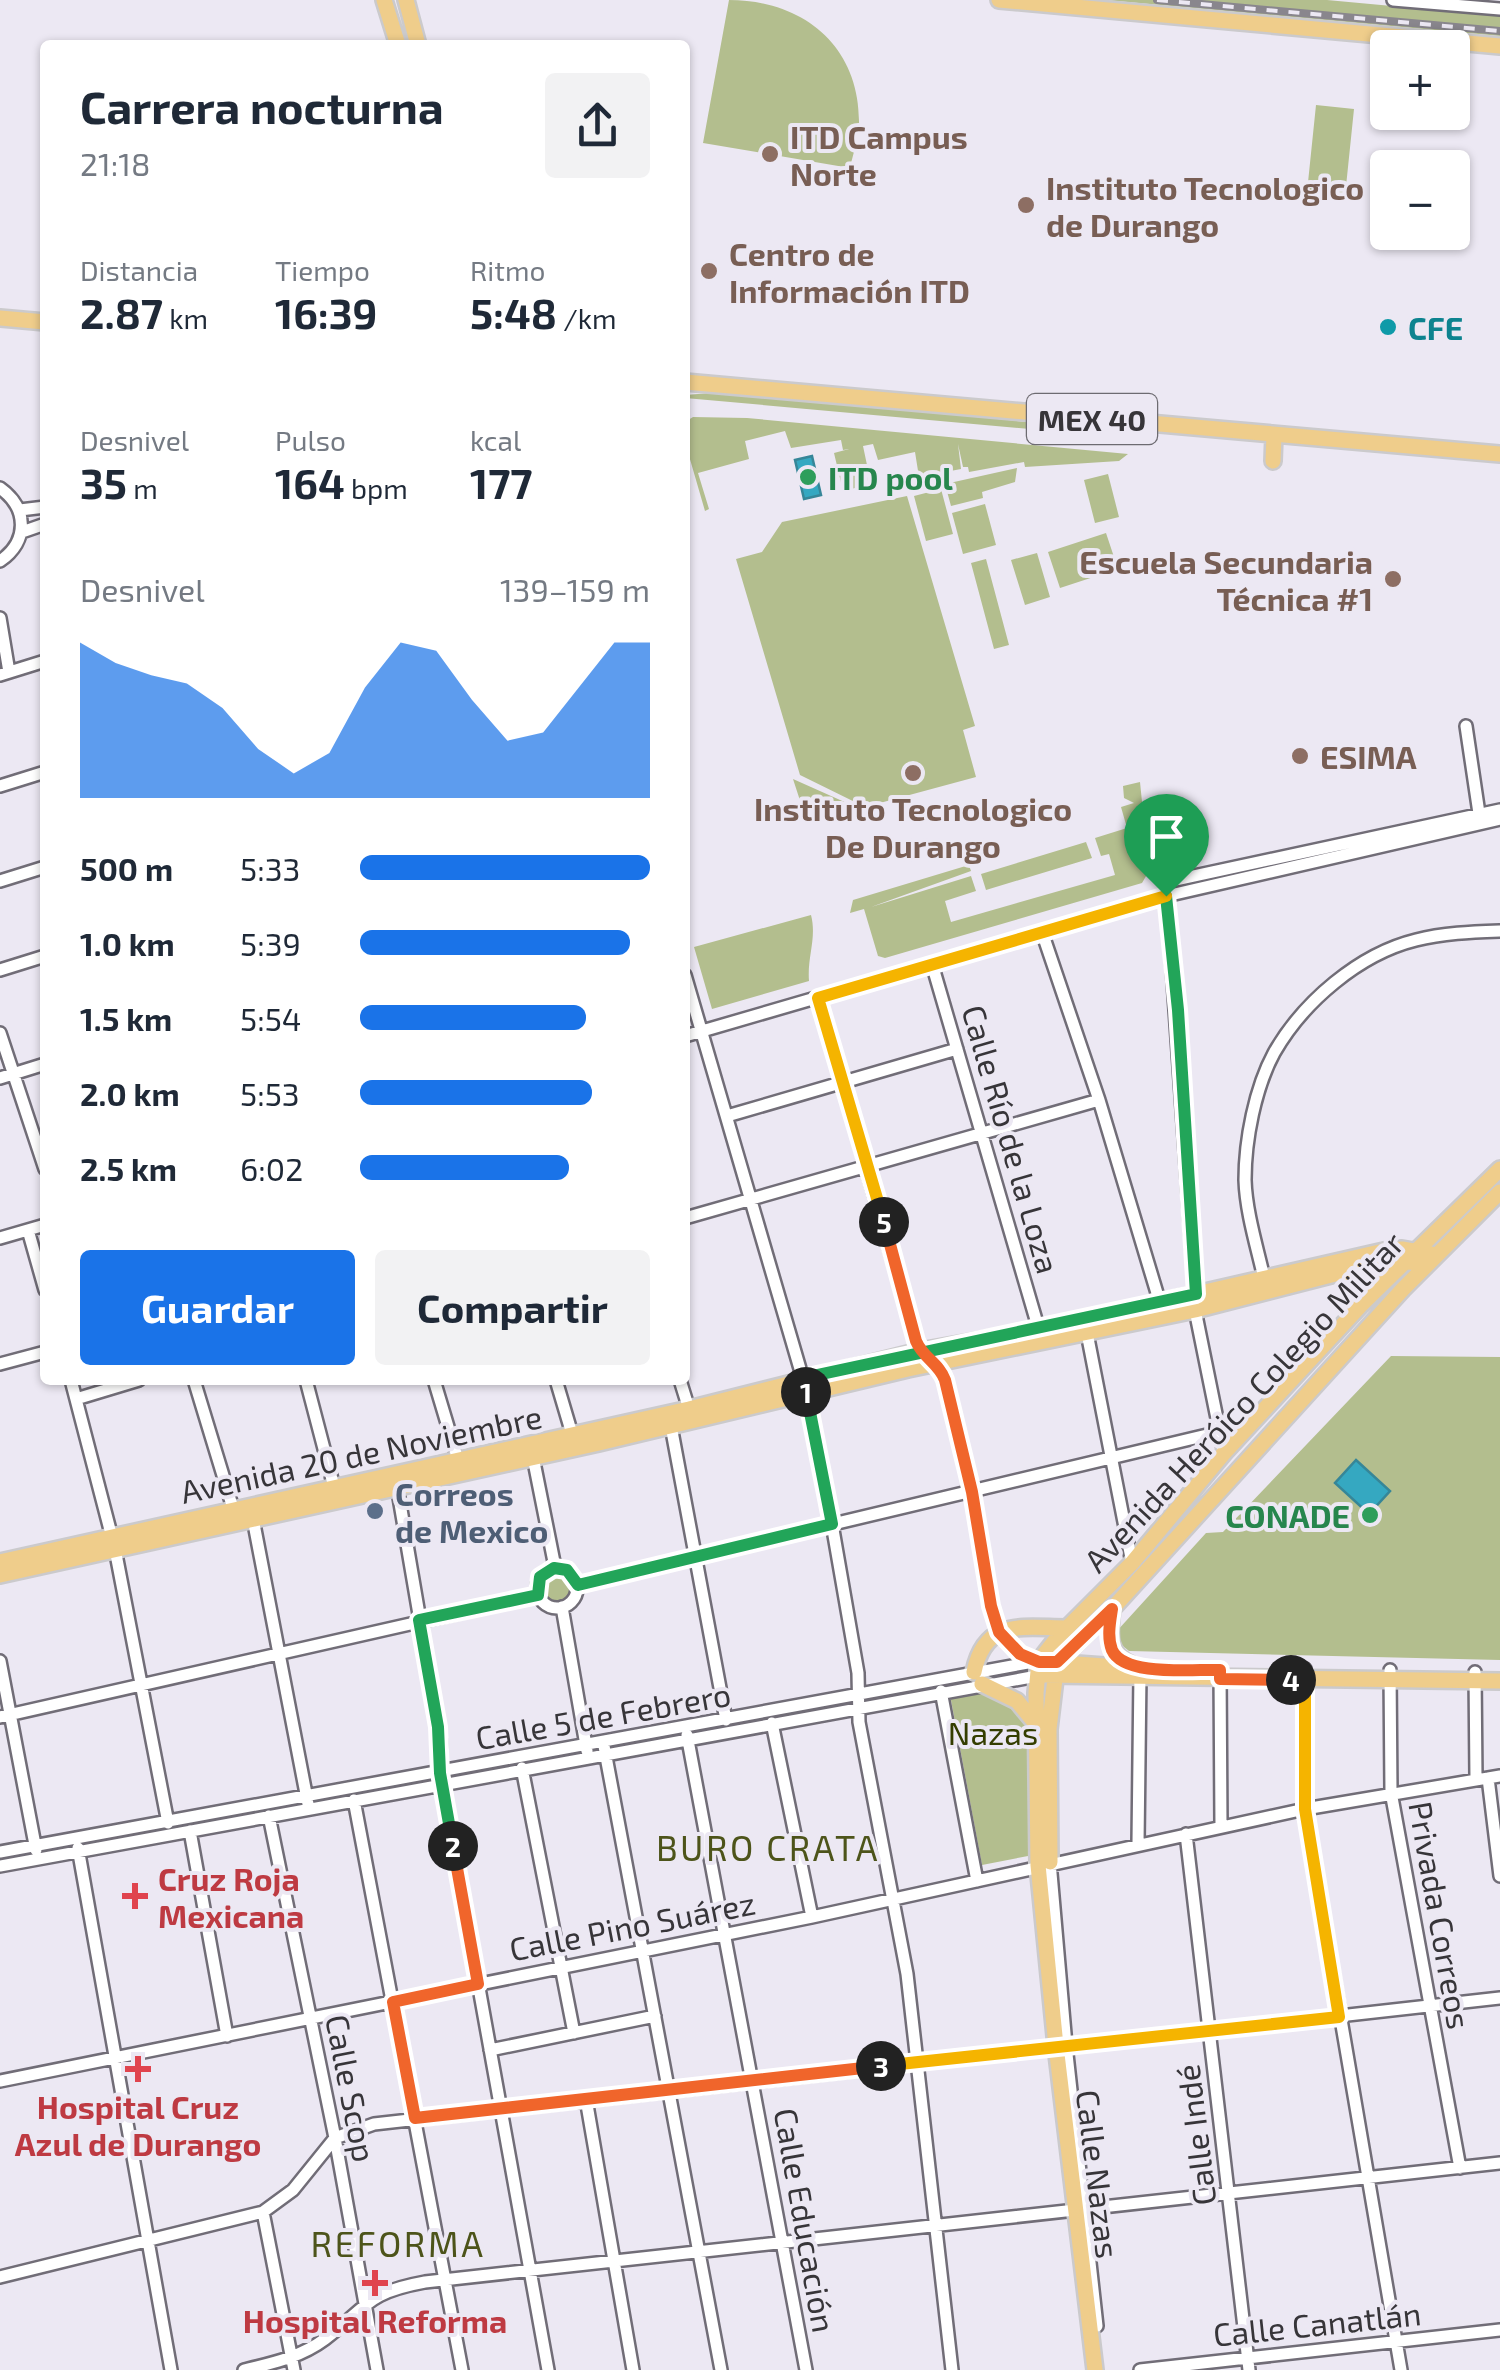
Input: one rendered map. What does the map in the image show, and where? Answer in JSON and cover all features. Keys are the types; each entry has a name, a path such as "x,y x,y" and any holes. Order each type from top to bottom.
{"main road":[{"path":"384,0 396,40"},
{"path":"998,0 1500,46"},
{"path":"409,4 417,40"},
{"path":"0,318 40,322"},
{"name":"MEX 40","path":"690,382 1500,454"},
{"path":"1273,460 1274,435"},
{"name":"Avenida Heróico Colegio Militar","path":"1047,1668 1112,1609 1481,1189 1499,1179"},
{"name":"Avenida Heróico Colegio Militar","path":"1047,1668 1067,1628 1132,1563 1224,1452 1361,1306 1422,1258 1499,1179"},
{"name":"Avenida 20 de Noviembre","path":"0,1575 235,1508 689,1408 938,1364 1087,1332 1339,1269 1393,1250 1422,1258"},
{"path":"1339,1269 1359,1280 1361,1306"},
{"name":"Avenida 20 de Noviembre","path":"0,1562 250,1518 533,1457 671,1426 920,1351 1160,1303 1195,1302 1264,1278 1339,1269"},
{"path":"1112,1609 1109,1634 1114,1654 1140,1674"},
{"path":"1036,1724 1018,1701 978,1678 983,1644 999,1632 1067,1628"},
{"path":"1047,1668 1140,1674 1475,1676 1500,1672"},
{"path":"1044,1864 1036,1724 1047,1668"},
{"path":"1044,1864 1047,1668"},
{"path":"1475,1676 1500,1681"},
{"name":"Calle Nazas","path":"1044,1864 1098,2370"}],"street":[{"path":"1393,0 1500,9"},
{"path":"0,488 20,510 22,532 12,552 0,561"},
{"path":"20,510 40,508"},
{"path":"22,532 40,526"},
{"path":"0,618 4,673 40,662"},
{"path":"1466,726 1480,819"},
{"path":"0,786 40,774"},
{"path":"690,1035 1166,896 1480,819 1500,810"},
{"path":"1224,1452 1195,1302 1178,1010 1166,882 1480,819 1500,819"},
{"path":"0,881 40,869"},
{"path":"1264,1278 1245,1180 1252,1119 1274,1053 1305,1012 1334,983 1372,958 1414,940 1500,931"},
{"path":"1042,932 1100,1100 1160,1303"},
{"path":"0,970 40,958"},
{"name":"Calle Río de la Loza","path":"932,964 1039,1330"},
{"path":"690,991 805,1385 832,1524 858,1673 858,1701 895,1899 918,2062 952,2370"},
{"path":"818,998 920,1351 938,1364 945,1380 999,1632 1011,1647 1047,1668"},
{"path":"0,1033 40,1154"},
{"path":"727,1116 957,1049"},
{"path":"0,1078 40,1066"},
{"path":"690,1217 1100,1100"},
{"path":"0,1238 40,1226"},
{"path":"28,1230 40,1272"},
{"path":"1087,1332 1132,1563"},
{"path":"0,1364 40,1353"},
{"path":"72,1385 114,1543 168,1823"},
{"path":"76,1398 122,1385"},
{"path":"196,1385 230,1500 250,1518 308,1803"},
{"path":"307,1385 334,1487"},
{"path":"436,1385 458,1460"},
{"path":"557,1385 572,1434"},
{"path":"682,1385 689,1408"},
{"path":"671,1426 726,1720"},
{"path":"578,1585 1249,1426"},
{"path":"533,1457 554,1568"},
{"path":"397,1486 440,1737 441,1778 548,2370"},
{"path":"554,1568 567,1570 578,1585 576,1596 562,1607 548,1606 538,1595 540,1577 554,1568"},
{"path":"5,1715 538,1595"},
{"path":"562,1607 587,1750"},
{"path":"0,1661 5,1715 37,1852"},
{"name":"Calle 5 de Febrero","path":"77,1845 168,1823 308,1803 687,1733 772,1723 858,1701 1047,1668"},
{"path":"1138,1844 1140,1674"},
{"path":"1220,1674 1221,1826"},
{"path":"1305,1675 1305,1809 1401,2370"},
{"name":"Privada Correos","path":"1390,1675 1391,1792 1460,2168"},
{"path":"1475,1676 1500,1876"},
{"name":"Calle 5 de Febrero","path":"687,1733 726,1720 941,1691 978,1678"},
{"path":"941,1691 977,1881"},
{"path":"772,1723 812,1917"},
{"name":"Calle Educación","path":"687,1733 806,2370"},
{"path":"605,1747 721,2370"},
{"name":"Calle 5 de Febrero","path":"0,1852 37,1852 190,1831 269,1816 308,1803 354,1800 441,1778 522,1768 587,1750"},
{"path":"522,1768 574,2033"},
{"name":"Calle Pino Suárez","path":"0,2080 812,1917 1221,1826 1391,1792 1488,1778"},
{"path":"354,1800 462,2370"},
{"name":"Calle Scop","path":"269,1816 335,2138 377,2370"},
{"path":"190,1831 228,2036"},
{"name":"Calle Indé","path":"1186,1834 1249,2364"},
{"path":"77,1845 171,2370"},
{"name":"Calle 5 de Febrero","path":"0,1866 37,1852"},
{"path":"0,2276 263,2212 292,2190 335,2138 363,2126 1500,1998"},
{"path":"490,2050 655,2016"},
{"path":"586,2100 633,2370"},
{"path":"244,2370 294,2364 366,2302 395,2288 446,2279 1500,2164"},
{"path":"263,2212 294,2364"},
{"name":"Calle Canatlán","path":"1140,2370 1249,2364 1500,2330"}],"green space":[{"path":"729,0 781,8 822,33 838,50 850,71 857,96 859,128 850,168 703,143"},
{"path":"1106,0 1327,0 1500,16 1500,36 1470,33 1470,30"},
{"path":"1316,105 1354,109 1345,196 1307,192"},
{"path":"724,392 1142,436 1141,439 690,398 690,395"},
{"path":"747,418 1128,454 1119,461 1025,467 1024,462 969,472 968,467 963,467 958,444 961,469 919,477 915,452 878,460 873,444 863,446 871,484 843,491 834,453 849,449 843,450 841,440 791,448 785,431 745,441 749,459 698,473 709,509 705,511 690,459 690,419"},
{"path":"1017,468 1015,482 982,492 983,498 951,506 945,484"},
{"path":"1108,474 1119,517 1095,523 1084,480"},
{"path":"941,489 953,534 926,541 914,496"},
{"path":"907,496 975,726 963,730 976,777 865,807 800,775 736,559 762,552 782,522"},
{"path":"985,504 996,545 963,554 952,513"},
{"path":"1106,533 1118,569 1060,588 1048,552"},
{"path":"1037,553 1050,597 1025,605 1011,560"},
{"path":"986,559 1009,645 994,649 971,563"},
{"path":"793,779 858,808 807,822"},
{"path":"1140,782 1149,871 1142,883 885,958 878,956 864,909 850,913 853,900 969,865 971,871 871,907 971,876 976,891 945,901 951,922 1115,875 1109,854 1101,856 1095,838 1127,828 1121,807 1134,803 1124,798 1123,786"},
{"path":"1086,842 1092,858 986,890 981,874"},
{"path":"811,915 809,981 712,1009 694,947"},
{"name":"CONADE","path":"1391,1356 1500,1357 1500,1660 1129,1651 1119,1643 1116,1632 1206,1533 1223,1532"},
{"path":"557,1574 567,1578 571,1588 567,1598 557,1602 547,1598 543,1588 547,1578"},
{"name":"Nazas","path":"980,1691 1002,1694 1029,1725 1031,1842 1028,1856 982,1865 950,1695"}],"water":[{"name":"ITD pool","path":"812,456 821,495 804,499 795,460"},
{"path":"1356,1460 1390,1491 1369,1514 1335,1483"}],"railway":[{"path":"1157,0 1500,31"}],"place":[{"name":"ITD Campus Norte","path":"770,154"},
{"name":"Instituto Tecnologico de Durango","path":"1026,205"},
{"name":"Centro de Información ITD","path":"709,271"},
{"name":"CFE","path":"1388,327"},
{"name":"ITD pool","path":"808,477"},
{"name":"Escuela Secundaria Técnica #1","path":"1393,579"},
{"name":"ESIMA","path":"1300,756"},
{"name":"Instituto Tecnologico De Durango","path":"913,773"},
{"name":"Correos de Mexico","path":"375,1511"},
{"name":"CONADE","path":"1370,1515"},
{"name":"Cruz Roja Mexicana","path":"135,1896"},
{"name":"Hospital Cruz Azul de Durango","path":"138,2069"},
{"name":"Hospital Reforma","path":"375,2283"}],"district":[{"name":"BURO CRATA","path":"768,1847"},
{"name":"REFORMA","path":"398,2243"}],"route":[{"path":"1166,896 818,998 916,1341 920,1351 923,1355 938,1364 945,1380 999,1632 1020,1654 1039,1662 1057,1662 1112,1609 1109,1634 1114,1654 1140,1668 1220,1670 1220,1679 1305,1680 1305,1809 1339,2017 415,2118 393,2002 478,1984 440,1773 440,1737 419,1620 538,1595 537,1583 549,1569 567,1570 578,1585 832,1524 803,1378 920,1351 1039,1330 1196,1294 1178,1010 1166,896"}]}
